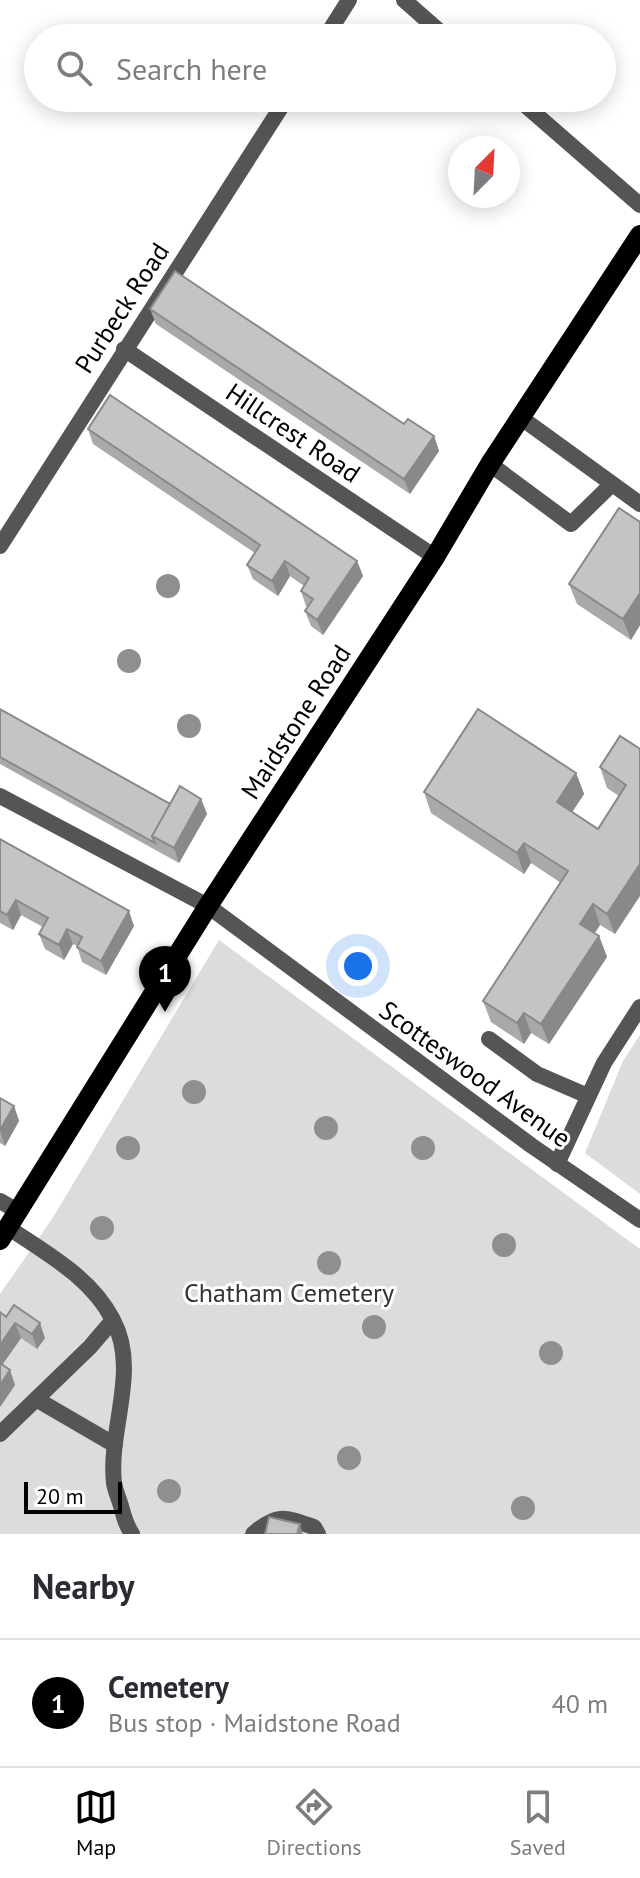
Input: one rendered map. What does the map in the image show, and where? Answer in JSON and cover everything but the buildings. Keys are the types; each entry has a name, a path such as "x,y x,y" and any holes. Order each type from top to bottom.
{"main road":[{"name":"Maidstone Road","path":"9,1226 208,906 640,235"}],"street":[{"path":"334,24 349,0"},
{"path":"404,0 431,24"},
{"name":"Purbeck Road","path":"0,546 278,112"},
{"path":"533,112 640,205"},
{"name":"Hillcrest Road","path":"124,349 435,557"},
{"path":"520,417 640,504"},
{"path":"490,464 571,524 612,484"},
{"name":"Scotteswood Avenue","path":"0,796 208,906 532,1146 640,1220"},
{"path":"557,1164 604,1063 640,1007"},
{"path":"489,1039 537,1074 588,1096"},
{"path":"0,1201 9,1226 74,1272 96,1295 113,1320 124,1349 114,1483 126,1526 132,1534"},
{"path":"0,1434 90,1347 113,1320"},
{"path":"36,1399 115,1445"},
{"path":"253,1534 269,1520 290,1518 314,1527 318,1534"}],"green space":[{"name":"Chatham Cemetery","path":"219,940 640,1249 640,1534 0,1534 0,1294 52,1219"},
{"path":"640,1035 640,1194 585,1153 623,1061"}],"place":[{"name":"Cemetery","path":"165,1012"}]}
